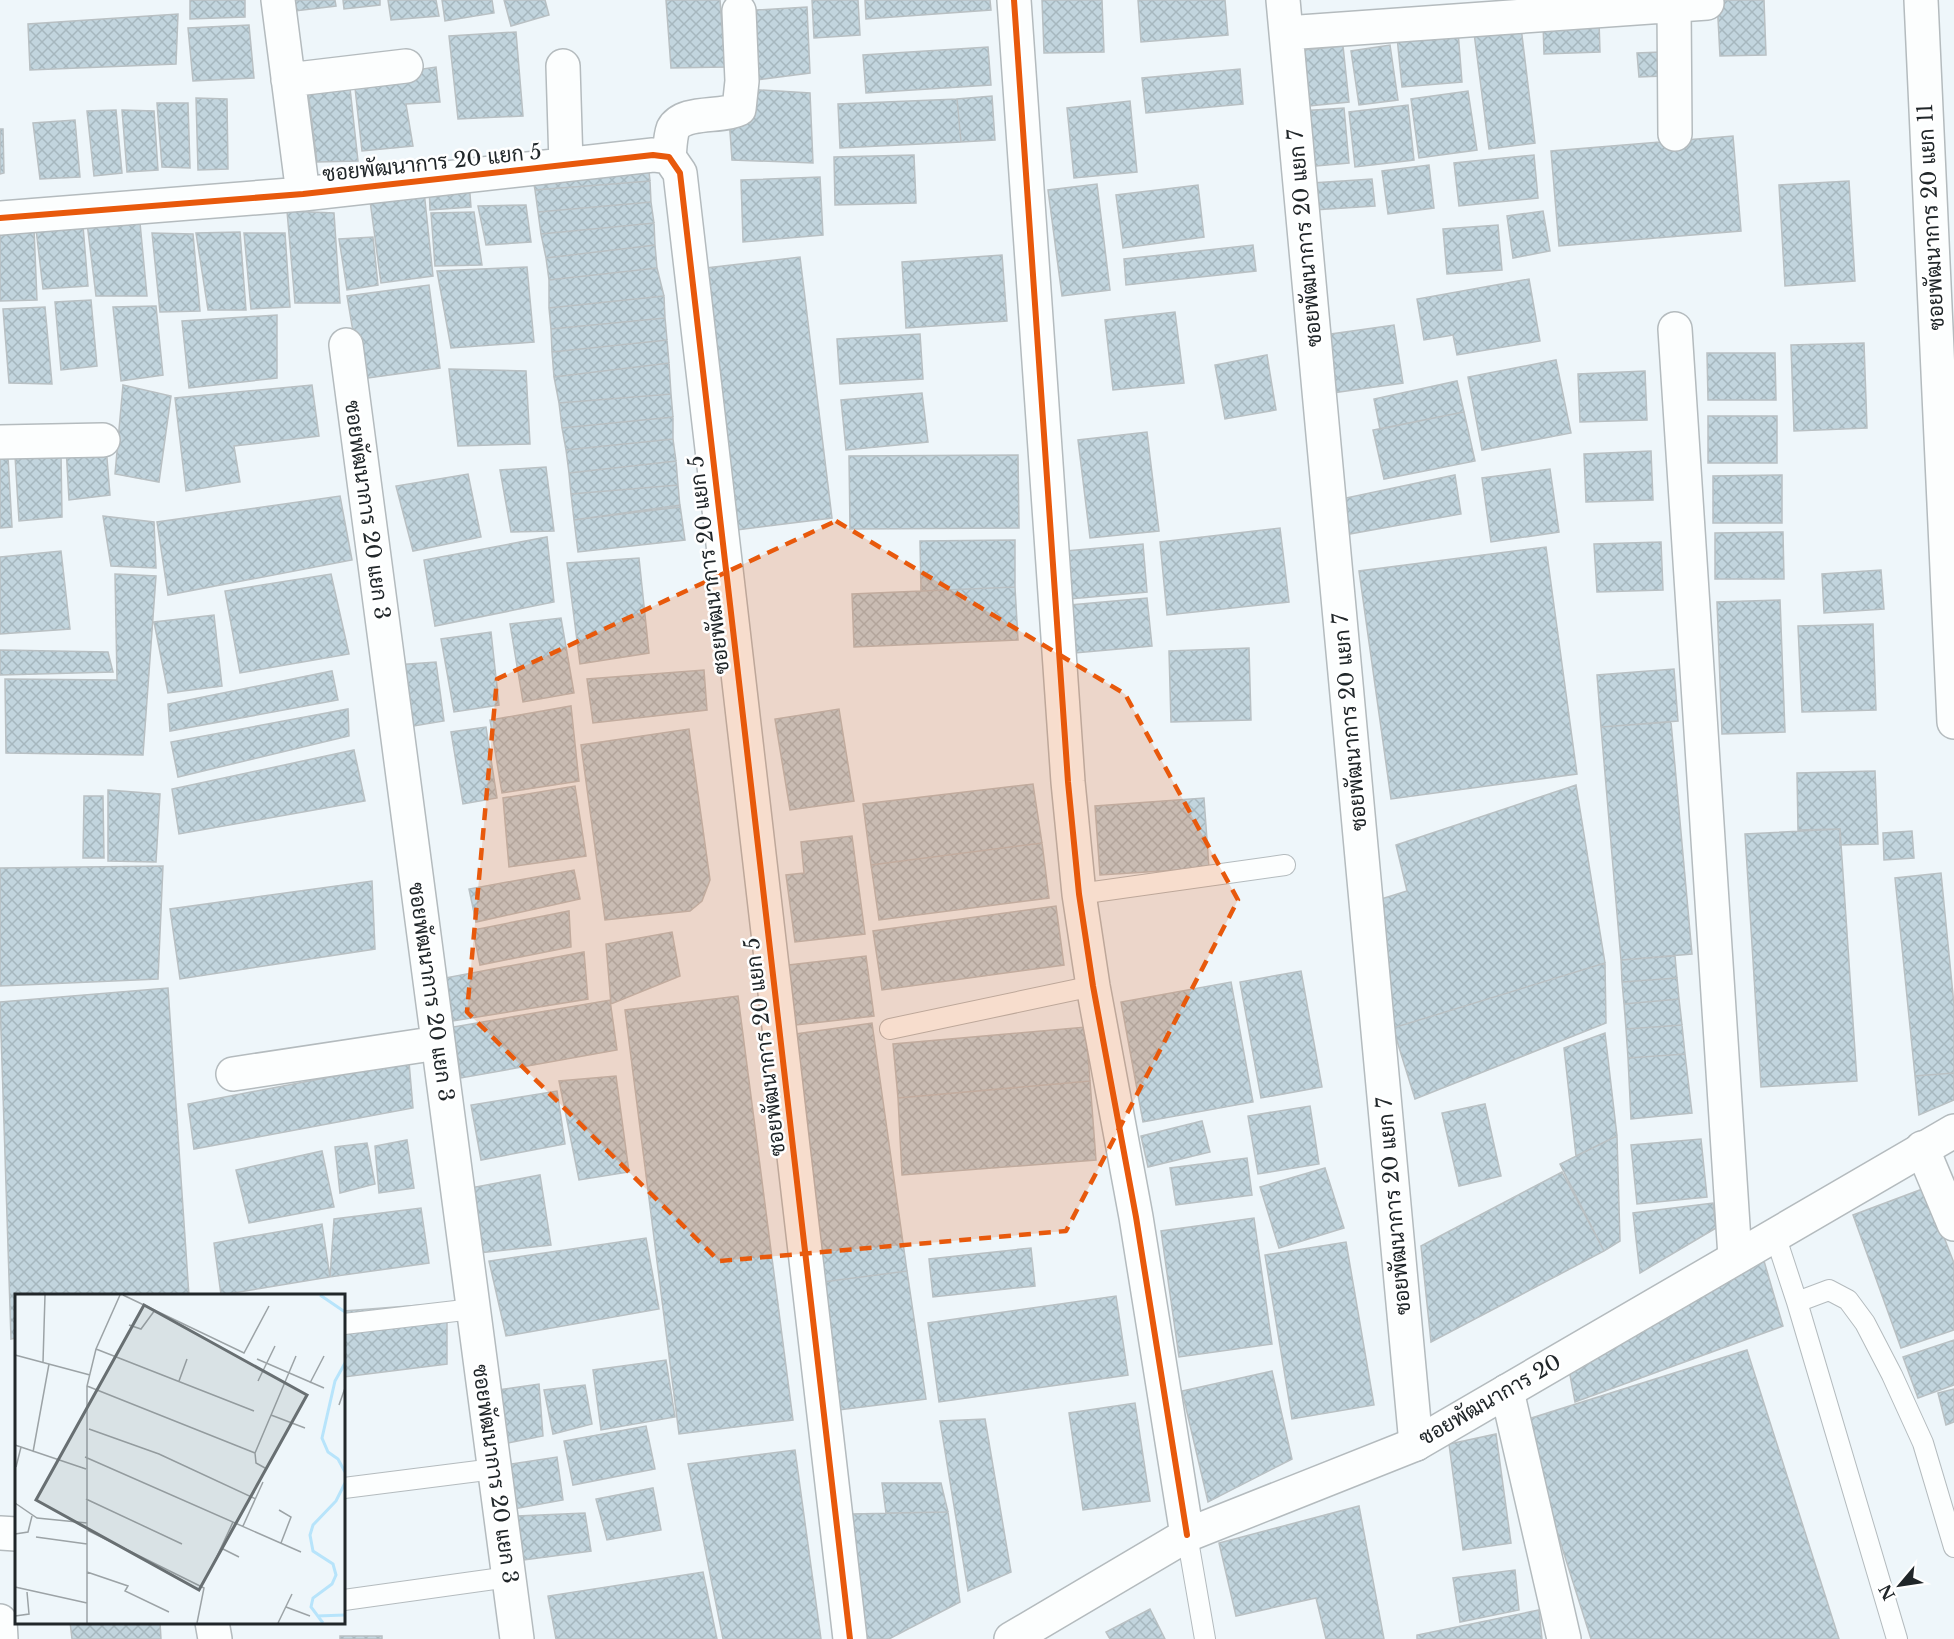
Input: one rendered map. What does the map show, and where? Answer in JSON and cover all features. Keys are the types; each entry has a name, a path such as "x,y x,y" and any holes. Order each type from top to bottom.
{"street":[{"path":"278,0 303,194"},
{"path":"1014,0 1067,770 1079,894 1093,986 1136,1217 1187,1535"},
{"name":"ซอยพัฒนาการ 20 แยก 7","path":"1284,0 1416,1444"},
{"name":"ซอยพัฒนาการ 20 แยก 11","path":"1921,0 1954,722"},
{"path":"1287,33 1543,7 1674,6 1707,3"},
{"path":"1674,6 1675,134"},
{"path":"669,157 673,130 678,123 689,117 730,114 739,109 742,81 739,11"},
{"path":"288,80 406,66"},
{"path":"563,66 566,164"},
{"name":"ซอยพัฒนาการ 20 แยก 5","path":"0,218 303,194 653,155 669,157 680,173 850,1639"},
{"path":"1675,329 1735,1257"},
{"name":"ซอยพัฒนาการ 20 แยก 3","path":"346,345 517,1639"},
{"path":"0,442 103,440"},
{"path":"233,1074 438,1043"},
{"name":"ซอยพัฒนาการ 20","path":"1020,1637 1187,1535 1416,1444 1954,1131"},
{"path":"1922,1148 1954,1224"},
{"path":"1507,1391 1564,1639"},
{"path":"0,1533 15,1534"},
{"path":"0,1621 1,1639"},
{"path":"212,1624 215,1639"}],"lane":[{"path":"1079,894 1286,865"},
{"path":"890,1029 1093,986"},
{"path":"1775,1235 1897,1639"},
{"path":"1797,1302 1829,1290 1848,1300 1865,1323 1923,1443 1954,1547"},
{"path":"345,1324 473,1309"},
{"path":"345,1488 494,1469"},
{"path":"1187,1535 1205,1639"},
{"path":"345,1599 509,1577"}],"highlighted area":[{"path":"836,521 1125,694 1238,900 1066,1231 719,1261 467,1012 497,679"}],"building":[{"path":"190,0 245,0 245,17 190,19"},
{"path":"294,0 335,0 336,6 295,11"},
{"path":"343,0 380,0 380,5 344,9"},
{"path":"388,0 436,0 439,16 391,20"},
{"path":"442,0 492,0 494,13 445,21"},
{"path":"504,0 545,0 549,15 511,26"},
{"path":"666,0 720,0 725,67 671,68"},
{"path":"812,0 858,0 860,35 814,38"},
{"path":"865,0 990,0 991,10 866,19"},
{"path":"1042,0 1102,0 1104,52 1044,53"},
{"path":"1138,0 1225,0 1228,35 1141,42"},
{"path":"1717,0 1764,0 1766,55 1720,56"},
{"path":"807,7 810,73 749,81 739,11"},
{"path":"178,14 176,64 30,70 28,24"},
{"path":"1599,21 1600,52 1544,54 1543,23"},
{"path":"249,25 254,78 193,81 188,28"},
{"path":"1521,27 1535,143 1489,149 1474,33"},
{"path":"1458,31 1462,82 1402,87 1397,37"},
{"path":"516,32 523,116 458,119 449,36"},
{"path":"1390,45 1398,100 1359,105 1351,51"},
{"path":"1343,46 1349,102 1299,107 1293,51"},
{"path":"988,47 991,85 866,93 863,55"},
{"path":"1661,52 1663,76 1639,77 1637,53"},
{"path":"436,67 440,102 406,104 413,146 362,151 354,79"},
{"path":"1240,69 1243,104 1146,113 1142,78"},
{"path":"349,79 358,161 317,162 307,83"},
{"path":"745,89 810,93 813,163 732,160 729,118"},
{"path":"1468,91 1477,150 1419,158 1411,99"},
{"path":"992,96 995,140 961,142 957,99"},
{"path":"196,98 227,99 228,169 198,170"},
{"path":"957,99 961,142 840,148 838,104"},
{"path":"1130,101 1137,172 1074,178 1067,108"},
{"path":"157,103 188,103 190,168 162,167"},
{"path":"1408,105 1414,160 1355,167 1349,112"},
{"path":"1344,108 1349,163 1305,167 1300,111"},
{"path":"116,110 122,173 94,176 87,111"},
{"path":"122,110 154,111 158,170 127,172"},
{"path":"75,120 80,177 40,179 33,123"},
{"path":"0,129 3,129 4,173 0,174"},
{"path":"1733,136 1741,231 1559,246 1551,151"},
{"path":"914,155 916,203 835,205 834,157"},
{"path":"1534,155 1538,198 1459,206 1454,163"},
{"path":"648,162 650,181 535,190 532,174"},
{"path":"1429,165 1434,208 1388,214 1382,171"},
{"path":"820,177 823,235 743,242 741,180"},
{"path":"1372,179 1375,206 1314,210 1312,183"},
{"path":"650,181 651,202 538,212 535,190"},
{"path":"1849,181 1855,281 1785,286 1779,185"},
{"path":"469,182 471,207 430,210 429,184"},
{"path":"1097,184 1110,290 1062,296 1048,190"},
{"path":"1198,185 1204,237 1123,248 1116,195"},
{"path":"424,191 433,276 381,283 369,193"},
{"path":"651,202 654,223 541,234 538,212"},
{"path":"526,205 531,242 486,245 478,206"},
{"path":"287,211 334,213 340,303 295,303"},
{"path":"1543,211 1550,251 1513,258 1507,216"},
{"path":"474,212 482,265 435,266 431,213"},
{"path":"87,223 140,223 147,296 96,296"},
{"path":"654,223 655,245 546,258 541,234"},
{"path":"1498,225 1502,270 1447,274 1443,229"},
{"path":"83,226 88,286 43,289 36,229"},
{"path":"34,229 37,300 0,301 0,230"},
{"path":"240,232 246,310 208,310 196,233"},
{"path":"152,233 193,234 200,311 160,312"},
{"path":"244,233 285,233 290,307 251,309"},
{"path":"373,237 378,285 347,290 339,239"},
{"path":"655,245 657,268 549,280 546,258"},
{"path":"1253,245 1256,271 1126,285 1124,259"},
{"path":"1002,255 1007,321 906,328 902,262"},
{"path":"800,257 832,518 737,530 706,268"},
{"path":"527,267 534,342 451,348 437,271"},
{"path":"657,268 664,296 549,308 549,280"},
{"path":"1529,279 1540,341 1457,355 1453,335 1424,340 1417,299"},
{"path":"429,285 440,368 361,379 347,296"},
{"path":"664,296 665,318 551,329 549,308"},
{"path":"91,300 97,366 61,370 55,302"},
{"path":"156,306 163,375 121,381 113,307"},
{"path":"45,307 52,384 9,383 3,309"},
{"path":"1175,312 1184,383 1113,390 1105,320"},
{"path":"277,315 277,378 189,388 182,321"},
{"path":"665,318 667,340 552,352 551,329"},
{"path":"1394,325 1403,383 1333,393 1324,335"},
{"path":"920,334 923,379 840,384 837,339"},
{"path":"667,340 669,363 554,377 552,352"},
{"path":"1864,343 1867,428 1794,431 1791,345"},
{"path":"1707,353 1775,353 1776,400 1708,400"},
{"path":"1267,355 1276,410 1225,419 1215,365"},
{"path":"1556,360 1571,433 1482,450 1468,377"},
{"path":"669,363 671,394 559,403 554,377"},
{"path":"449,369 526,371 530,444 458,446"},
{"path":"1645,371 1647,420 1580,422 1578,374"},
{"path":"1457,381 1464,412 1380,429 1374,399"},
{"path":"123,385 171,396 159,482 115,474"},
{"path":"312,385 319,436 234,446 240,482 186,491 175,398"},
{"path":"922,393 928,442 846,450 841,400"},
{"path":"671,394 673,417 562,428 559,403"},
{"path":"1464,412 1475,461 1384,479 1373,430"},
{"path":"1708,416 1777,416 1777,463 1708,463"},
{"path":"673,417 673,439 566,450 562,428"},
{"path":"1147,432 1159,531 1090,538 1078,440"},
{"path":"673,439 676,461 569,473 566,450"},
{"path":"106,446 110,495 69,500 66,447"},
{"path":"1651,451 1653,500 1586,502 1584,454"},
{"path":"61,454 62,517 19,521 15,456"},
{"path":"1018,455 1019,528 850,529 849,456"},
{"path":"0,457 8,457 12,527 0,528"},
{"path":"676,461 678,485 571,494 569,473"},
{"path":"546,467 554,531 511,532 500,470"},
{"path":"1550,469 1559,532 1491,542 1482,478"},
{"path":"468,474 481,537 413,551 396,486"},
{"path":"1455,475 1461,514 1344,535 1341,499"},
{"path":"1782,475 1782,523 1713,523 1713,476"},
{"path":"678,485 680,507 574,520 571,494"},
{"path":"340,496 352,560 168,595 157,522"},
{"path":"680,505 685,540 578,552 574,520"},
{"path":"103,516 154,522 156,568 111,566"},
{"path":"1280,528 1289,602 1167,615 1160,542"},
{"path":"1783,532 1784,579 1715,579 1715,533"},
{"path":"547,537 554,602 435,626 424,560"},
{"path":"1015,540 1015,587 921,591 920,541"},
{"path":"1661,542 1663,590 1597,592 1594,544"},
{"path":"1143,544 1147,592 1070,599 1066,551"},
{"path":"1546,547 1577,774 1391,799 1359,571"},
{"path":"61,551 70,629 0,634 0,557"},
{"path":"639,558 649,653 580,664 567,563"},
{"path":"1881,570 1884,609 1824,613 1822,574"},
{"path":"115,574 156,576 143,755 6,753 5,679 117,680"},
{"path":"331,574 349,654 240,673 225,591"},
{"path":"1015,587 1018,640 854,647 852,594"},
{"path":"1147,598 1152,646 1075,653 1070,605"},
{"path":"1780,600 1785,732 1722,734 1717,602"},
{"path":"214,615 222,686 168,693 154,622"},
{"path":"561,618 574,693 523,702 510,624"},
{"path":"1873,624 1876,710 1802,712 1798,626"},
{"path":"491,632 499,705 454,712 441,639"},
{"path":"1249,648 1251,720 1171,722 1169,651"},
{"path":"0,650 108,652 113,672 0,675"},
{"path":"436,662 444,721 408,727 395,665"},
{"path":"1674,669 1678,721 1601,727 1597,675"},
{"path":"704,670 707,710 593,723 587,679"},
{"path":"332,671 338,700 170,731 168,704"},
{"path":"571,706 579,781 502,793 490,720"},
{"path":"348,709 349,736 178,777 171,742"},
{"path":"839,709 854,801 790,810 775,719"},
{"path":"1671,722 1692,954 1621,960 1601,727"},
{"path":"486,727 497,798 463,804 451,732"},
{"path":"689,729 710,880 702,901 690,911 605,920 581,745"},
{"path":"354,750 365,801 179,834 172,789"},
{"path":"1875,771 1878,844 1840,845 1840,829 1798,830 1797,773"},
{"path":"1033,784 1042,843 871,865 863,804"},
{"path":"1576,785 1605,963 1393,1028 1381,899 1407,891 1396,845"},
{"path":"575,786 586,856 509,867 503,798"},
{"path":"108,790 160,794 156,862 108,861"},
{"path":"84,796 103,796 104,858 83,858"},
{"path":"1204,798 1209,868 1100,875 1095,806"},
{"path":"1840,829 1857,1081 1761,1087 1745,834"},
{"path":"1912,831 1914,858 1884,860 1883,833"},
{"path":"852,836 865,934 795,942 786,875 804,873 801,842"},
{"path":"1042,843 1049,898 879,920 871,865"},
{"path":"163,866 158,979 0,986 0,868"},
{"path":"574,870 580,899 476,922 469,889"},
{"path":"1941,873 1954,1005 1954,1073 1915,1076 1895,878"},
{"path":"372,881 375,949 180,979 170,909"},
{"path":"1056,906 1064,965 882,990 873,931"},
{"path":"569,911 571,947 480,965 473,930"},
{"path":"672,932 680,976 611,1004 606,944"},
{"path":"584,952 588,999 453,1021 445,978"},
{"path":"866,956 874,1016 796,1025 789,965"},
{"path":"1675,956 1677,978 1622,982 1621,960"},
{"path":"1605,963 1606,1023 1415,1099 1393,1028"},
{"path":"1301,971 1322,1087 1261,1098 1240,982"},
{"path":"1677,978 1679,999 1624,1004 1622,982"},
{"path":"1231,982 1253,1102 1143,1122 1121,1002"},
{"path":"168,988 189,1294 15,1294 15,1338 11,1339 0,1002"},
{"path":"738,996 793,1420 679,1434 625,1010"},
{"path":"1679,999 1682,1025 1626,1029 1624,1004"},
{"path":"610,1000 617,1050 461,1078 453,1027"},
{"path":"872,1023 907,1271 823,1282 789,1035"},
{"path":"1682,1025 1685,1054 1628,1058 1626,1029"},
{"path":"1086,1027 1090,1081 898,1098 893,1044"},
{"path":"1605,1033 1617,1136 1576,1156 1564,1048"},
{"path":"1685,1054 1692,1113 1631,1119 1628,1058"},
{"path":"409,1062 413,1108 194,1149 188,1104"},
{"path":"1954,1073 1954,1100 1919,1115 1915,1076"},
{"path":"616,1076 629,1172 579,1180 559,1081"},
{"path":"1090,1081 1096,1160 902,1175 898,1098"},
{"path":"557,1091 565,1144 481,1160 471,1105"},
{"path":"1485,1104 1501,1176 1459,1186 1442,1113"},
{"path":"1310,1106 1319,1164 1258,1174 1248,1116"},
{"path":"1202,1121 1210,1152 1148,1167 1141,1136"},
{"path":"1617,1136 1620,1241 1604,1251 1560,1164"},
{"path":"1701,1139 1707,1197 1637,1204 1631,1145"},
{"path":"407,1140 414,1188 379,1193 375,1146"},
{"path":"367,1143 375,1184 340,1193 335,1147"},
{"path":"322,1151 334,1207 249,1223 236,1170"},
{"path":"1247,1158 1252,1195 1176,1205 1170,1168"},
{"path":"1325,1168 1344,1228 1279,1248 1260,1187"},
{"path":"1562,1172 1604,1251 1431,1342 1421,1246"},
{"path":"540,1175 551,1245 479,1253 470,1188"},
{"path":"1925,1188 1954,1263 1954,1330 1901,1348 1853,1215"},
{"path":"1713,1203 1716,1228 1640,1273 1633,1213"},
{"path":"421,1208 429,1263 330,1277 334,1219"},
{"path":"1254,1218 1272,1344 1179,1357 1161,1231"},
{"path":"322,1224 330,1277 221,1294 214,1243"},
{"path":"646,1238 659,1309 506,1336 489,1261"},
{"path":"1346,1242 1374,1405 1292,1419 1265,1255"},
{"path":"1031,1248 1035,1286 933,1297 929,1259"},
{"path":"1764,1261 1783,1326 1575,1402 1569,1370"},
{"path":"907,1271 926,1399 839,1410 823,1282"},
{"path":"1116,1296 1128,1375 939,1402 928,1323"},
{"path":"447,1303 447,1364 345,1377 345,1311"},
{"path":"1954,1340 1954,1385 1918,1398 1903,1357"},
{"path":"1747,1350 1839,1639 1591,1639 1522,1421"},
{"path":"666,1360 675,1417 601,1430 593,1370"},
{"path":"1272,1371 1292,1459 1208,1502 1182,1391"},
{"path":"539,1384 543,1436 503,1444 498,1390"},
{"path":"585,1385 592,1424 553,1434 544,1390"},
{"path":"1954,1389 1954,1422 1946,1425 1938,1393"},
{"path":"1135,1403 1150,1501 1083,1510 1069,1413"},
{"path":"985,1419 1011,1572 968,1591 940,1421"},
{"path":"646,1426 655,1469 573,1485 564,1441"},
{"path":"1496,1434 1511,1543 1463,1550 1449,1444"},
{"path":"795,1450 821,1639 723,1639 688,1464"},
{"path":"557,1457 563,1500 514,1509 504,1465"},
{"path":"882,1483 941,1483 948,1512 886,1513"},
{"path":"653,1488 661,1530 607,1540 596,1499"},
{"path":"1359,1506 1384,1639 1326,1639 1316,1598 1236,1616 1219,1543"},
{"path":"948,1512 960,1602 889,1639 867,1639 852,1514"},
{"path":"585,1513 591,1551 524,1560 517,1516"},
{"path":"1515,1570 1519,1610 1460,1622 1453,1578"},
{"path":"703,1572 717,1639 556,1639 548,1596"},
{"path":"1150,1609 1165,1639 1110,1639 1106,1632"},
{"path":"1539,1610 1542,1639 1417,1639 1417,1635"},
{"path":"70,1624 160,1624 161,1639 72,1639"},
{"path":"340,1636 382,1636 382,1639 340,1639"}],"cycle path":[{"path":"1014,0 1068,782 1079,894 1093,986 1136,1217 1187,1535"},
{"path":"0,218 303,194 653,155 669,157 680,173 850,1639"}]}
